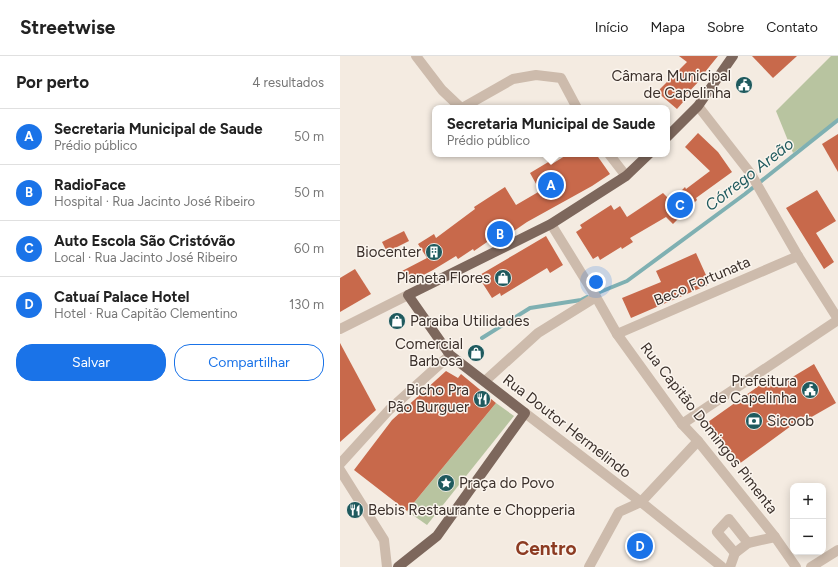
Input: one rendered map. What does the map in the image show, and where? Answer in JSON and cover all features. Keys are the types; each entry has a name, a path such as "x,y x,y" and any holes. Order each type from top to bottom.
{"main road":[{"path":"670,134 698,106 733,56"},
{"path":"408,296 551,224 626,176 646,157"},
{"name":"Rua Doutor Hermelindo","path":"408,296 450,355 486,381 525,413"},
{"path":"398,567 437,536 525,413"}],"street":[{"path":"416,56 442,90 459,105"},
{"path":"467,105 513,79 536,75 561,78 575,105"},
{"path":"682,424 838,320 798,256 751,174 698,106"},
{"path":"611,157 626,176"},
{"name":"Rua Capitão Domingos Pimenta","path":"551,224 596,296 617,334 682,424 698,441 775,537 796,567"},
{"name":"Beco Fortunata","path":"617,334 798,256"},
{"path":"340,329 408,296"},
{"path":"486,381 538,333 596,296"},
{"path":"340,464 389,410 450,355"},
{"name":"Rua Doutor Hermelindo","path":"525,413 641,502 722,567"},
{"path":"590,567 619,512 641,502 698,441"},
{"path":"340,470 384,540 387,567"},
{"path":"735,553 717,532 729,519 748,543"},
{"path":"730,567 735,553 748,543 775,537"},
{"path":"811,567 838,550"}],"green space":[{"path":"831,56 838,56 838,120 793,153 776,111"},
{"name":"Praça do Povo","path":"496,403 514,416 427,525 407,511"}],"building":[{"path":"679,56 718,56 701,77 702,78 682,99 684,101 677,109 657,92 687,62"},
{"path":"752,56 797,56 773,78"},
{"path":"698,133 718,152 732,172 696,198 697,200 673,224 666,217 630,238 633,242 622,249 621,247 600,260 598,256 593,259 576,232 582,228 580,225 611,205 614,210 620,206 627,217 663,193 671,201 685,187 686,189 710,171 685,147"},
{"path":"838,134 838,172 822,144"},
{"path":"563,157 598,157 610,174 592,186 527,222 511,233 510,232 495,241 493,238 474,251 473,249 458,259 456,256 408,283 402,271 427,258 418,244 434,234 436,238 475,209 474,207 505,187 516,205 540,191 530,173 550,161 552,164"},
{"path":"817,190 836,221 816,233 834,262 824,269 786,208"},
{"path":"404,231 409,241 387,252 382,242"},
{"path":"546,236 563,265 550,273 547,268 501,296 500,293 492,298 478,276"},
{"path":"696,253 710,284 631,318 622,298 661,282 656,271"},
{"path":"355,269 371,294 340,312 340,278"},
{"path":"340,343 376,410 340,442"},
{"name":"Sicoob","path":"814,364 836,403 808,419 806,415 739,464 708,422 770,378 776,387"},
{"path":"446,371 458,378 461,374 496,403 407,511 354,470 392,420"}],"waterway":[{"name":"Córrego Areão","path":"595,294 627,281 745,194 838,120"},
{"name":"Córrego Areão","path":"482,338 530,308 581,300 587,297"}],"place":[{"name":"Câmara Municipal de Capelinha","path":"744,85"},
{"name":"Secretaria Municipal de Saude","path":"551,185"},
{"name":"Auto Escola São Cristóvão","path":"680,205"},
{"name":"RadioFace","path":"500,234"},
{"name":"Biocenter","path":"434,252"},
{"name":"Planeta Flores","path":"503,278"},
{"name":"Paraiba Utilidades","path":"397,321"},
{"name":"Comercial Barbosa","path":"476,353"},
{"name":"Prefeitura de Capelinha","path":"810,390"},
{"name":"Bicho Pra Pão Burguer","path":"482,399"},
{"name":"Sicoob","path":"754,421"},
{"name":"Praça do Povo","path":"446,483"},
{"name":"Bebis Restaurante e Chopperia","path":"355,510"},
{"name":"Catuaí Palace Hotel","path":"640,546"}],"district":[{"name":"Centro","path":"546,548"}]}
